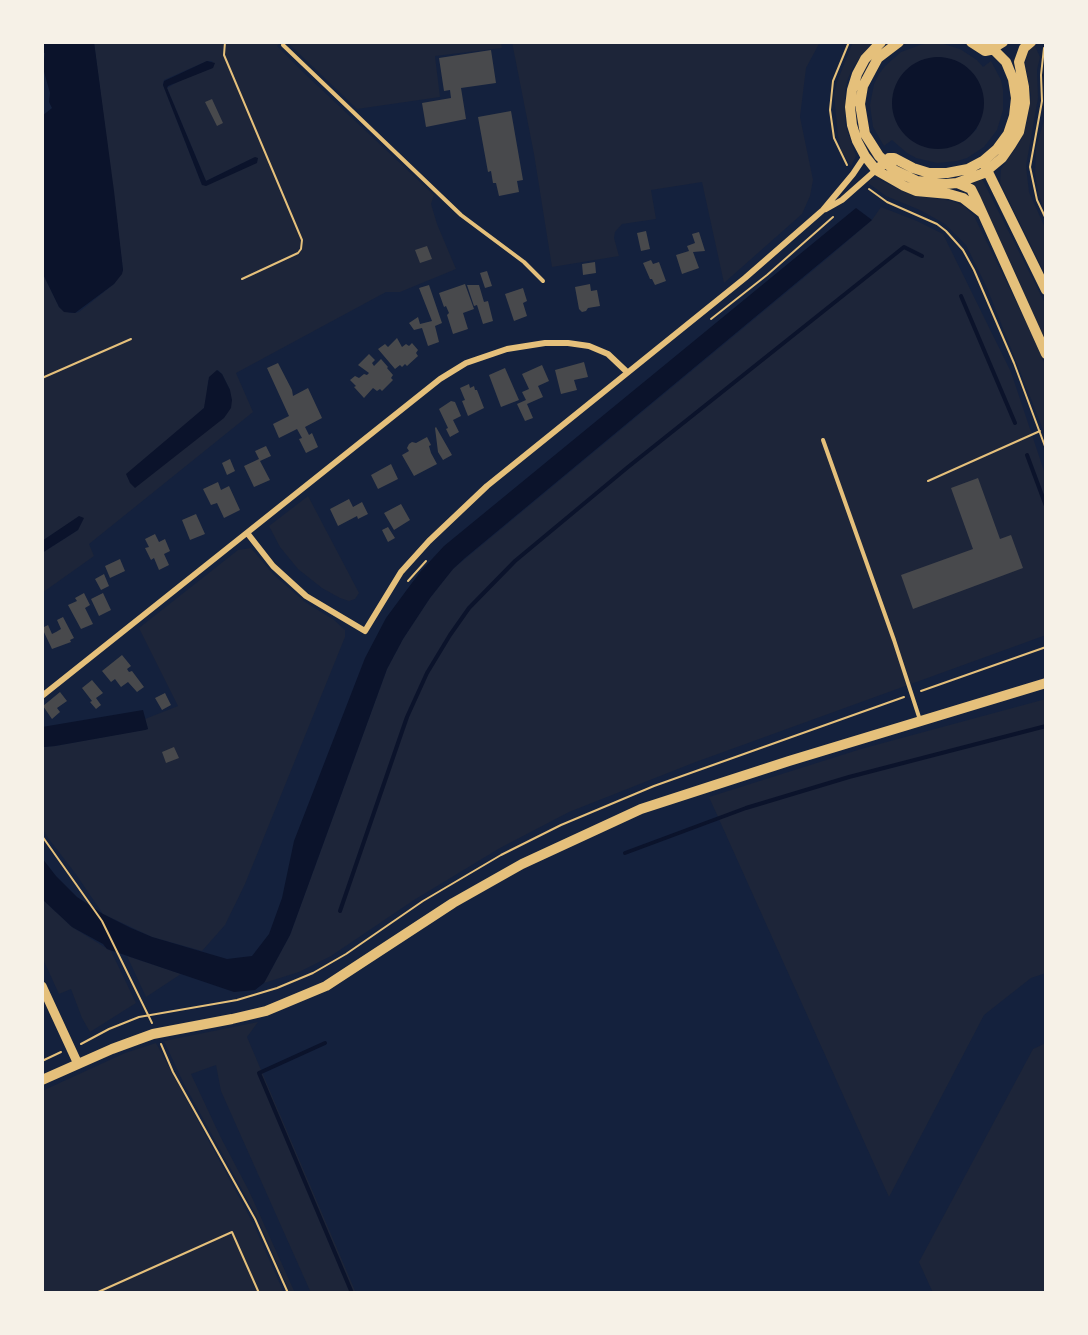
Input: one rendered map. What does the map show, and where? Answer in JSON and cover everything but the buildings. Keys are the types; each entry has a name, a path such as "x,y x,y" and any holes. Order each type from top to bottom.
{"main road":[{"path":"881,42 865,59 852,90 850,107 852,124 865,156 916,191 949,194 963,198 981,212"},
{"path":"880,166 894,158 913,168 939,173 985,166 1008,134 1014,116 1016,98 1013,79 1006,62 994,44 986,51 971,42"},
{"path":"894,43 878,58 863,87 860,104 865,134 880,166 917,181 946,184 957,183 1002,158 1011,146 1019,132 1026,103 1020,56 1031,42"},
{"path":"985,166 1046,290"},
{"path":"957,183 971,189 1046,354"},
{"path":"42,1080 118,1046 156,1033 266,1011 326,986 453,903 522,864 641,809 789,761 1046,683"}],"street":[{"path":"248,534 273,566 306,596 365,631 401,572 429,541 487,486 745,278 823,210 854,174 865,156"},
{"path":"823,210 842,200 880,166"},
{"path":"42,696 440,379 478,357 507,349 544,343 579,344 608,354 627,372"},
{"path":"42,986 78,1064"}],"lane":[{"path":"283,45 461,215 524,262 543,280"},
{"path":"823,440 921,721"}],"path":[{"path":"225,42 224,55 302,240 298,253 242,279"},
{"path":"1045,47 1041,75 1042,101 1030,167 1038,200 1046,219"},
{"path":"861,193 868,188 887,202 937,224 963,250 1014,363 1046,449"},
{"path":"705,324 767,275 839,212"},
{"path":"42,378 131,339"},
{"path":"928,481 1040,431"},
{"path":"406,583 426,560"},
{"path":"42,836 102,921 138,993 173,1072 217,1147 255,1219 288,1293"},
{"path":"42,1061 118,1025 148,1015"},
{"path":"96,1293 232,1232 260,1293"}],"shaded area":[{"path":"42,42 94,42 114,191 122,274 114,284 75,313 64,312 59,307 42,272 42,116 52,108 43,68 45,53 42,53"},
{"path":"94,42 281,42 277,46 304,73 434,195 431,204 456,269 400,292 386,292 236,373 253,412 89,544 94,556 42,593 42,553 78,530 79,517 42,541 42,272 59,307 75,313 114,284 123,270","holes":["207,61 213,61 167,88 206,181 255,157 202,185 163,85 164,80","218,370 230,390 192,419 204,408 208,381"]},
{"path":"287,42 501,42 502,48 435,56 440,97 357,109"},
{"path":"512,42 820,42 806,68 800,117 813,180 810,196 802,214 724,283 702,182 651,190 656,219 622,224 615,232 614,238 619,256 552,267 534,154"},
{"path":"853,42 872,42 854,66 845,91 845,124 856,156 851,166 841,150 834,95"},
{"path":"940,43 960,49 977,60 983,67 991,61 1001,80 1003,110 997,130 984,147 967,158 937,163 916,158 892,140 884,146 873,127 870,105 874,84 879,74 901,52 920,45","holes":["939,57 959,62 967,68 977,129 963,142 903,73 920,61"]},
{"path":"1034,44 1040,57 1037,70 1038,98 1026,166 1029,192 1046,230 1046,276 1000,183 1001,169 1021,140 1028,118 1031,95 1025,63 1028,51"},
{"path":"938,57 964,65 976,77 984,103 976,129 964,141 938,149 912,141 900,129 892,103 900,77 912,65"},
{"path":"207,61 215,63 213,68 167,88 206,181 255,157 258,158 257,163 206,186 202,185 163,85 164,81"},
{"path":"1046,94 1046,213 1039,196 1035,173 1036,148 1044,120"},
{"path":"982,179 1046,305 1046,345 973,183"},
{"path":"870,180 880,180 911,195 952,201 964,206 974,216 1036,342 1046,368 1046,437 987,288 966,245 945,224 920,210 886,196 868,183"},
{"path":"881,207 943,234 1011,372 1046,477 1046,635 693,763 569,812 500,848 414,900 331,956 299,972 264,983 290,935 387,669 403,639 430,598 453,569 829,257 872,220"},
{"path":"856,208 872,220 465,558 430,598 403,639 387,669 290,935 264,983 255,990 234,992 107,949 103,944 72,927 42,899 42,858 77,897 131,928 152,937 227,959 252,956 269,934 282,898 294,841 365,658 386,618 420,572 444,546"},
{"path":"217,370 222,374 230,390 231,408 224,418 135,488 126,474 204,408 209,377"},
{"path":"308,496 359,593 355,599 349,601 340,598 322,588 298,569 280,547 269,526"},
{"path":"79,516 84,518 78,530 42,553 42,541"},
{"path":"251,548 274,575 305,602 334,620 345,630 345,637 245,884 225,925 202,951 152,937 103,914 42,827 42,746 55,746 148,729 145,719 178,706 139,628 238,550"},
{"path":"1046,699 1046,973 1031,978 984,1015 889,1197 709,797 861,749"},
{"path":"143,710 148,729 55,746 42,746 42,727"},
{"path":"42,899 72,927 111,951 136,1003 90,1032 71,989 59,994 42,957"},
{"path":"127,956 181,974 146,997"},
{"path":"258,1022 247,1037 356,1293 311,1293 221,1091 216,1065 191,1074 249,1191 295,1293 290,1293 256,1215 184,1084 164,1041"},
{"path":"156,1043 254,1225 284,1293 42,1293 42,1091 125,1053"},
{"path":"1046,1043 1046,1293 933,1293 919,1262 1033,1049"}],"waterway":[{"path":"340,911 407,717 427,673 469,608 515,561 628,467 904,247 922,256"},
{"path":"961,296 1015,423"},
{"path":"1027,455 1046,506"},
{"path":"625,853 746,808 849,777 1046,726"},
{"path":"325,1043 259,1073 352,1293"}]}
